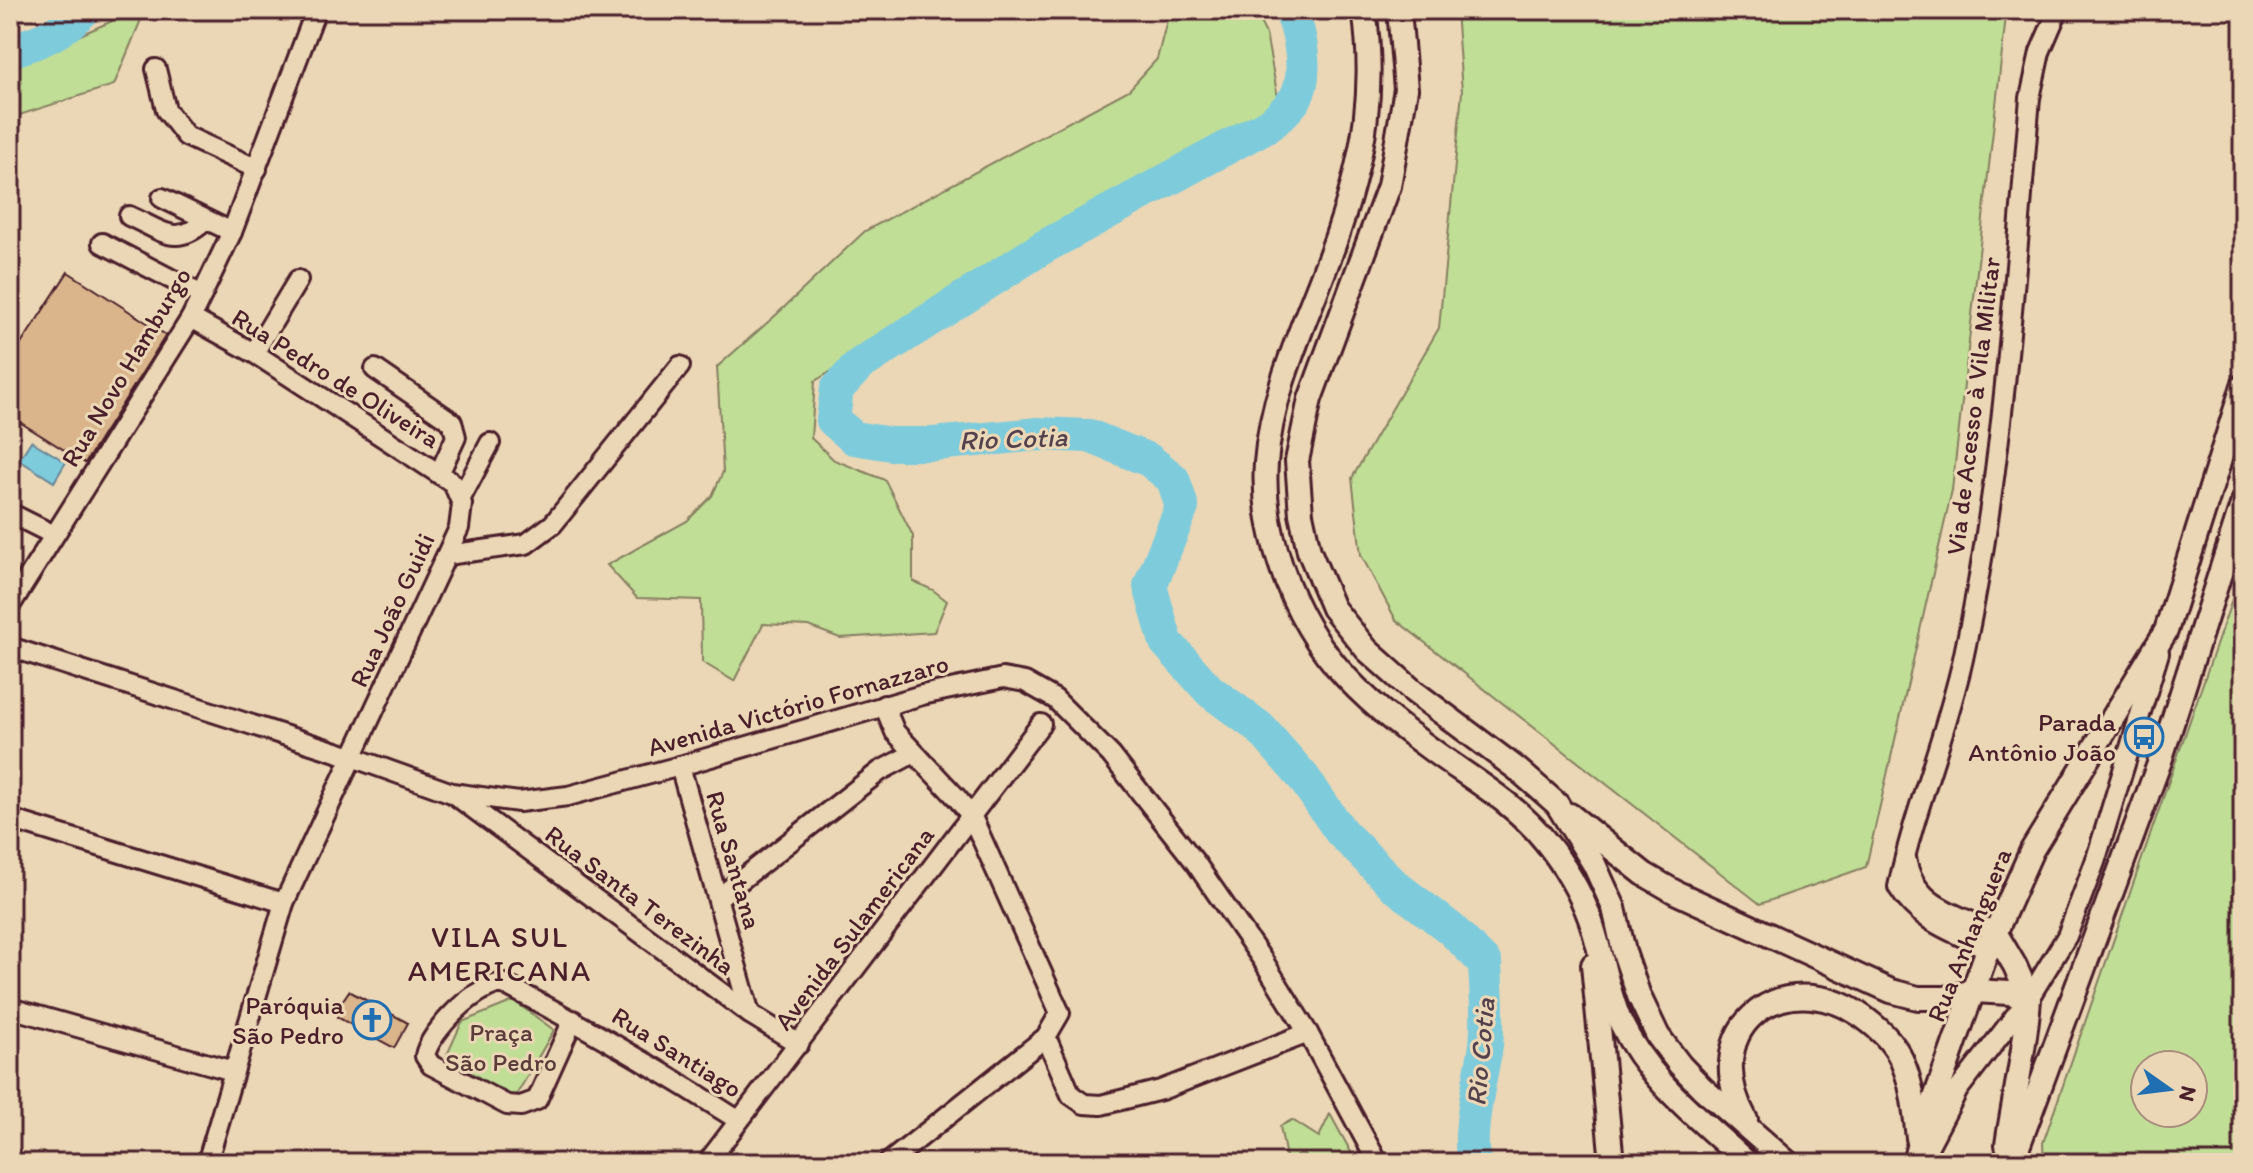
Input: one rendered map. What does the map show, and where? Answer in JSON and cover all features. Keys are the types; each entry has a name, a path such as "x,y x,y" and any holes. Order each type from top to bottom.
{"main road":[{"path":"1364,10 1369,43 1370,96 1359,161 1339,231 1301,328 1276,404 1266,463 1268,520 1283,572 1307,629 1360,693 1406,732 1495,793 1547,843 1590,916 1621,1023 1645,1064 1675,1097 1747,1163"},
{"path":"1399,10 1406,89 1389,186 1310,399 1297,461 1301,514 1309,551 1333,608 1367,650 1413,691 1517,769 1644,874 1675,892 1870,982 1918,998 1954,997 1974,991 2009,993 2029,998"},
{"name":"Rua Anhanguera","path":"1918,1156 1991,940 2032,850 2166,631 2243,386"},
{"path":"2012,1163 2160,761 2243,502"},
{"path":"1557,804 1594,864 1609,897 1639,996 1658,1036 1695,1081 1788,1163"},
{"path":"1590,916 1612,1163"},
{"path":"1991,940 2006,948 2029,998 2005,1163"},
{"path":"1753,1131 1735,1100 1730,1075 1733,1049 1744,1023 1762,1006 1781,999 1813,996 1832,999 1855,1010 1879,1029 1894,1047 1910,1083 1918,1156"}],"street":[{"name":"Rua Novo Hamburgo","path":"10,606 191,318 232,232 316,10"},
{"name":"Via de Acesso à Vila Militar","path":"1991,940 1918,891 1909,872 1905,851 1962,662 1979,578 1999,454 2030,98 2040,52 2058,10"},
{"path":"156,69 166,110 186,136 257,169"},
{"path":"162,198 232,232"},
{"path":"129,216 174,236 193,232 206,220"},
{"path":"102,243 202,295"},
{"path":"254,353 298,280"},
{"name":"Rua Pedro de Oliveira","path":"191,318 254,353 451,485"},
{"path":"447,555 526,544 553,524 680,366"},
{"path":"375,369 452,422 456,437 451,485"},
{"path":"451,485 490,443"},
{"name":"Rua João Guidi","path":"207,1163 284,903 459,528 451,485"},
{"path":"10,513 54,535"},
{"path":"1918,1156 1958,1090 2029,998 2062,945 2078,909 2166,631"},
{"name":"Avenida Victório Fornazzaro","path":"11,652 352,757 452,793 519,802 568,796 945,689 1003,678 1025,682 1055,699 1111,755 1195,862 1264,962 1308,1033 1378,1163"},
{"path":"884,705 895,732 972,817 1060,1013 1046,1037 888,1163"},
{"name":"Avenida Sulamericana","path":"707,1163 1041,724"},
{"path":"718,898 880,771 914,753"},
{"name":"Rua Santana","path":"680,766 750,1014"},
{"name":"Rua Santa Terezinha","path":"452,793 750,1014 799,1044"},
{"path":"10,819 284,903"},
{"name":"Rua Santiago","path":"573,1020 537,1100 521,1106 507,1105 431,1065 425,1056 426,1048 467,1000 495,984 504,984 573,1020 661,1069 738,1120"},
{"path":"10,1008 233,1071"},
{"path":"1046,1037 1071,1095 1084,1104 1101,1105 1161,1090 1308,1033"}],"green space":[{"path":"112,10 145,10 114,85 10,118 10,66 112,21"},
{"path":"1157,10 1254,10 1266,34 1279,103 815,381 811,438 834,460 885,480 913,536 913,581 947,601 934,632 840,638 808,626 763,624 734,681 702,662 701,600 637,598 607,565 687,521 712,496 723,472 717,367 865,231 1129,90 1157,59 1167,20"},
{"path":"1456,10 2010,10 2006,17 1952,490 1866,867 1760,904 1396,620 1361,555 1352,478 1439,328 1462,92"},
{"path":"2243,568 2243,1163 2044,1163 2043,1143"},
{"name":"Praça São Pedro","path":"514,1001 554,1030 514,1099 446,1057 462,1022"},
{"path":"1330,1114 1357,1163 1287,1163 1280,1126 1292,1120 1319,1137"}],"water":[{"path":"31,441 66,462 54,482 19,460"}],"building":[{"path":"68,272 166,335 85,463 10,416 10,361"},
{"name":"Paróquia São Pedro","path":"349,991 408,1023 394,1048 337,1017"}],"waterway":[{"name":"Rio Cotia","path":"10,51 50,36 84,10"},
{"name":"Rio Cotia","path":"1290,10 1300,42 1302,79 1295,99 1272,123 1042,248 859,365 837,389 833,420 854,438 891,444 934,444 1038,434 1089,436 1149,460 1173,479 1182,507 1150,586 1166,642 1210,691 1260,728 1303,777 1341,832 1395,886 1451,929 1485,963 1487,1035 1473,1122 1472,1152 1475,1163"}],"place":[{"name":"Parada Antônio João","path":"2144,737"},
{"name":"Paróquia São Pedro","path":"372,1020"}],"district":[{"name":"VILA SUL AMERICANA","path":"500,953"}]}
